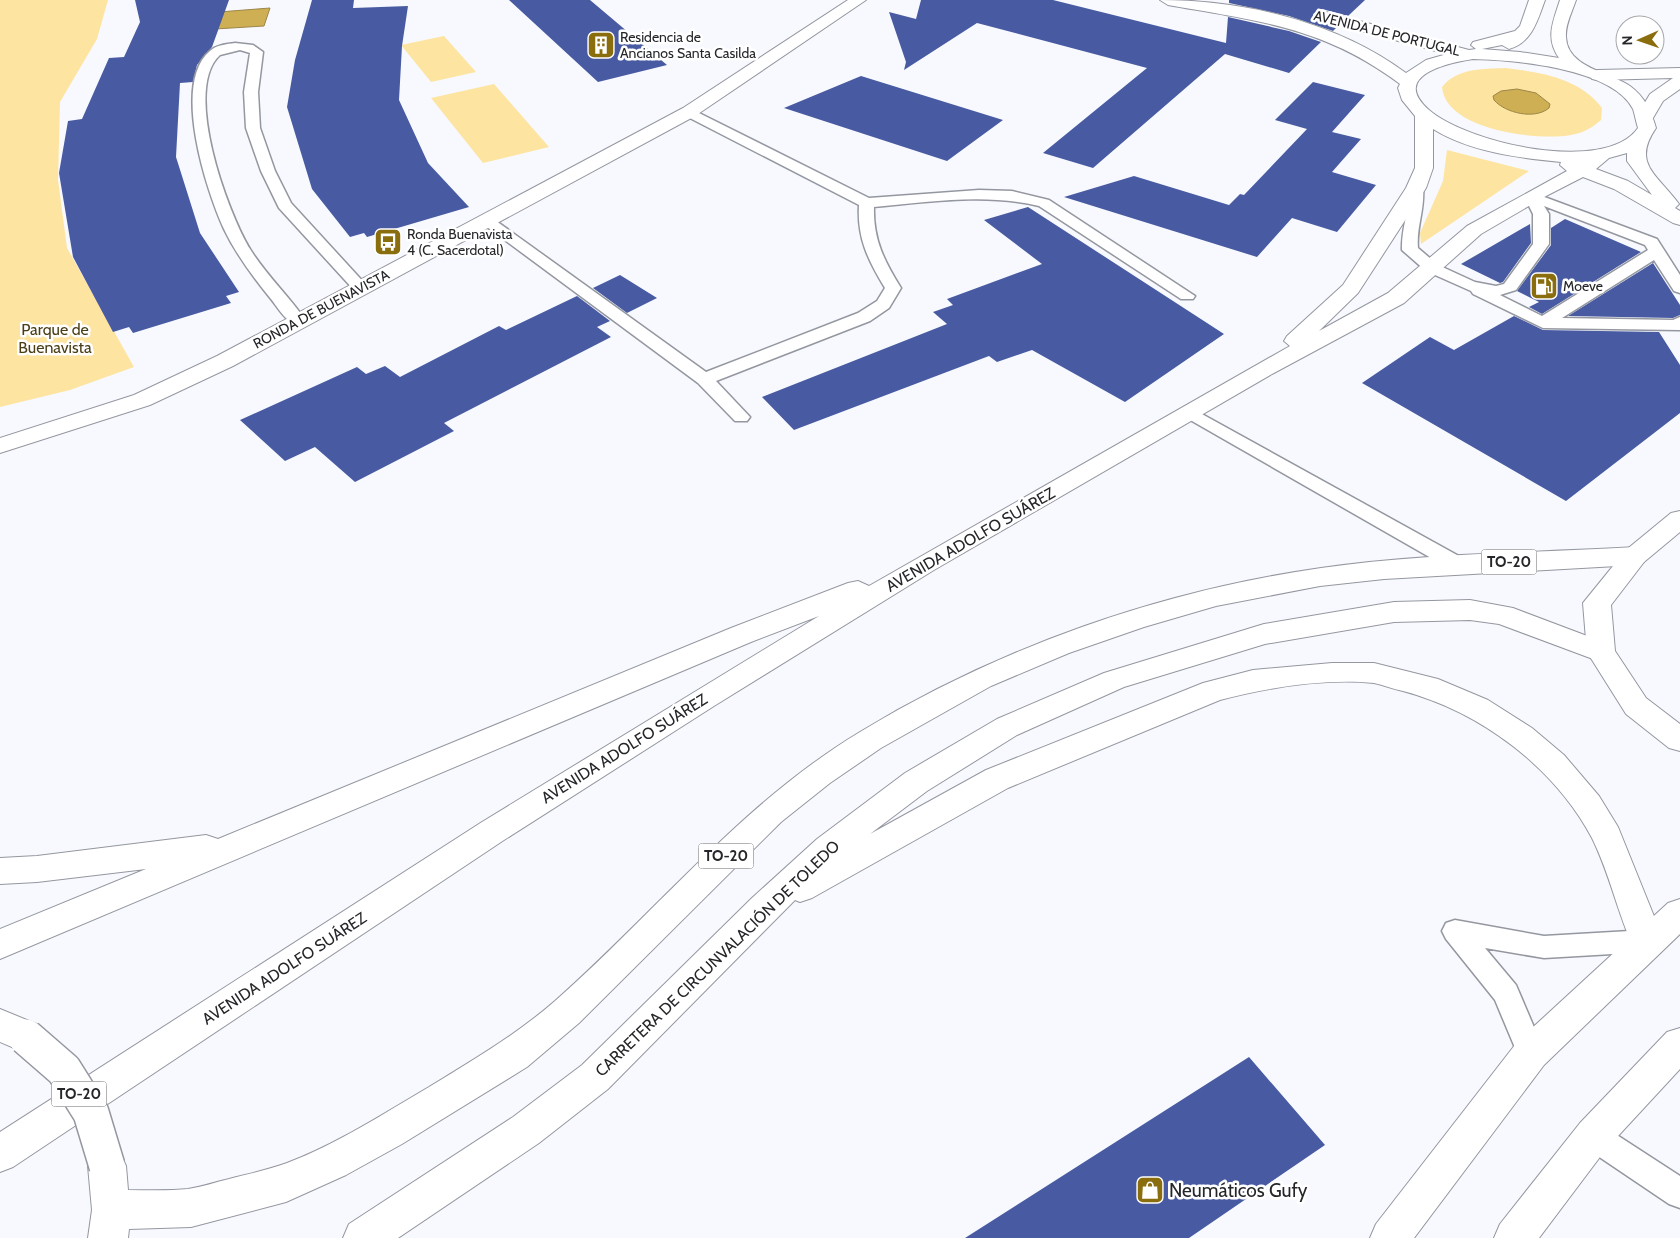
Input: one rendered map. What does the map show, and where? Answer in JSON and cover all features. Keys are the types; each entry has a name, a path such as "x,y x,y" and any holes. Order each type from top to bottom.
{"main road":[{"name":"RONDA DE BUENAVISTA","path":"0,446 142,400 225,361 689,112 858,0"},
{"name":"AVENIDA DE PORTUGAL","path":"1168,0 1267,18 1323,32 1370,54 1408,82"},
{"name":"AVENIDA DE PORTUGAL","path":"1242,0 1312,14 1429,46 1480,54"},
{"path":"1480,54 1514,41 1523,33 1527,28 1537,0"},
{"path":"1568,0 1558,33 1557,44 1561,54 1575,67"},
{"path":"1429,46 1482,44 1523,33"},
{"path":"1647,114 1638,100 1598,75 1575,67 1531,57 1480,54 1449,57 1430,63 1416,72 1408,82 1408,93 1413,104 1424,115 1440,126 1463,137 1517,152 1546,156 1577,156 1604,153 1624,148 1638,140 1647,128 1647,114 1656,98 1680,81"},
{"path":"1598,75 1680,73"},
{"name":"AVENIDA ADOLFO SUÁREZ","path":"1264,369 1351,289 1416,188 1424,168 1424,115"},
{"path":"1638,140 1636,161 1658,192 1680,218"},
{"name":"AVENIDA ADOLFO SUÁREZ","path":"0,1154 493,830 704,698 925,564 1191,413 1264,369 1396,298 1474,230 1531,196 1583,170 1604,153"},
{"path":"1546,156 1621,185 1680,218"},
{"path":"1680,520 1635,556 1597,604 1601,652 1636,706 1680,740"},
{"name":"TO-20","path":"13,1031 64,1070 92,1113 108,1166 109,1224 191,1208 286,1183 333,1162 406,1121 514,1055 567,1012 770,813 812,780 870,740 981,679 1059,646 1135,620 1216,597 1320,577 1459,565 1635,556"},
{"path":"0,944 741,635 925,564"},
{"name":"CARRETERA DE CIRCUNVALACIÓN DE TOLEDO","path":"363,1238 526,1130 595,1076 764,908 828,848 902,793 1007,727 1114,680 1264,634 1394,612 1470,610 1503,615 1601,652"},
{"path":"764,908 997,779 1213,691 1253,681 1294,676 1332,673 1374,673 1428,687 1478,708 1521,736 1553,763 1588,805 1607,836 1647,941"},
{"path":"0,871 37,869 240,844"},
{"path":"1390,1238 1531,1053 1647,941 1680,913"},
{"path":"1514,1238 1592,1136 1680,1044"}],"lane":[{"path":"298,322 242,248 219,199 205,146 198,107 202,76 210,56 218,50 236,46 251,47 257,52 251,92 252,128 268,171 284,205 360,287"},
{"path":"689,112 867,203 979,194 1012,195 1044,204 1187,296"},
{"path":"1416,188 1417,206 1408,238 1410,250 1432,268 1543,323 1678,325 1680,322"},
{"path":"1531,196 1651,242 1680,288"},
{"path":"1470,286 1496,291 1510,287 1541,244 1540,214 1531,196"},
{"path":"704,379 864,318 883,304 893,288 870,252 866,217 867,203"},
{"path":"487,221 704,379 741,417"},
{"path":"1543,323 1657,251"},
{"path":"1191,413 1459,565"},
{"path":"1531,1053 1506,994 1495,978 1454,931 1544,947 1647,941"},
{"path":"1592,1136 1680,1193"}],"green space":[{"name":"Parque de Buenavista","path":"0,0 108,0 97,39 60,102 58,180 67,248 134,367 70,390 0,407"},
{"path":"444,36 476,72 431,82 401,45"},
{"path":"1505,68 1532,72 1571,83 1593,98 1602,108 1601,120 1587,130 1571,135 1537,136 1516,134 1475,123 1459,113 1447,102 1442,87 1455,76 1470,71"},
{"path":"494,84 549,147 483,163 431,98"},
{"path":"1447,150 1529,171 1421,244 1420,233 1443,181"}],"shaded area":[{"path":"270,8 264,26 150,33 206,13"},
{"path":"1517,89 1536,93 1550,104 1549,108 1536,114 1520,113 1499,105 1494,100 1493,96 1501,91"}],"building":[{"path":"135,0 229,0 212,47 197,65 193,82 180,83 176,157 200,233 239,292 226,296 231,303 133,333 129,327 113,332 73,257 59,173 68,121 82,119 109,58 124,57 140,22"},
{"path":"312,0 354,0 353,8 408,6 402,46 399,100 428,163 469,207 367,237 364,233 350,237 312,189 287,107 295,60"},
{"name":"Residencia de Ancianos Santa Casilda","path":"509,0 590,0 667,65 598,82"},
{"path":"921,0 1053,0 1226,43 1228,17 1289,31 1321,42 1289,73 1225,54 1093,168 1043,153 1147,68 977,23 904,70 906,62 889,12 916,19"},
{"path":"1229,0 1365,0 1348,16 1322,9 1313,14 1316,21 1337,27 1333,31 1289,16 1229,3"},
{"path":"861,76 1003,120 947,161 784,108"},
{"path":"1313,82 1365,95 1332,132 1361,139 1332,172 1376,185 1337,232 1292,218 1257,257 1064,197 1134,176 1229,205 1240,194 1244,195 1307,129 1275,120"},
{"path":"1028,207 1224,334 1125,402 1032,350 997,362 989,356 794,430 762,397 947,324 933,312 953,305 947,299 1042,264 984,220"},
{"path":"1565,219 1641,252 1542,314 1529,307 1539,302 1517,291 1551,245 1551,228"},
{"path":"1530,224 1531,243 1503,282 1500,283 1461,264"},
{"path":"1653,263 1680,305 1680,315 1673,318 1568,316"},
{"path":"620,275 657,298 627,313 593,288"},
{"path":"577,296 610,321 597,327 611,337 444,423 454,431 355,482 315,447 285,461 240,420 357,367 366,374 385,366 400,377 499,326 506,330"},
{"path":"1514,316 1543,330 1659,332 1680,365 1680,413 1566,501 1362,383 1430,337 1454,350"},
{"name":"Neumáticos Gufy","path":"1249,1057 1325,1145 1189,1238 965,1238"}],"place":[{"name":"Residencia de Ancianos Santa Casilda","path":"601,45"},
{"name":"Ronda Buenavista 4 (C. Sacerdotal)","path":"388,242"},
{"name":"Moeve","path":"1544,286"},
{"name":"Neumáticos Gufy","path":"1150,1190"}]}
